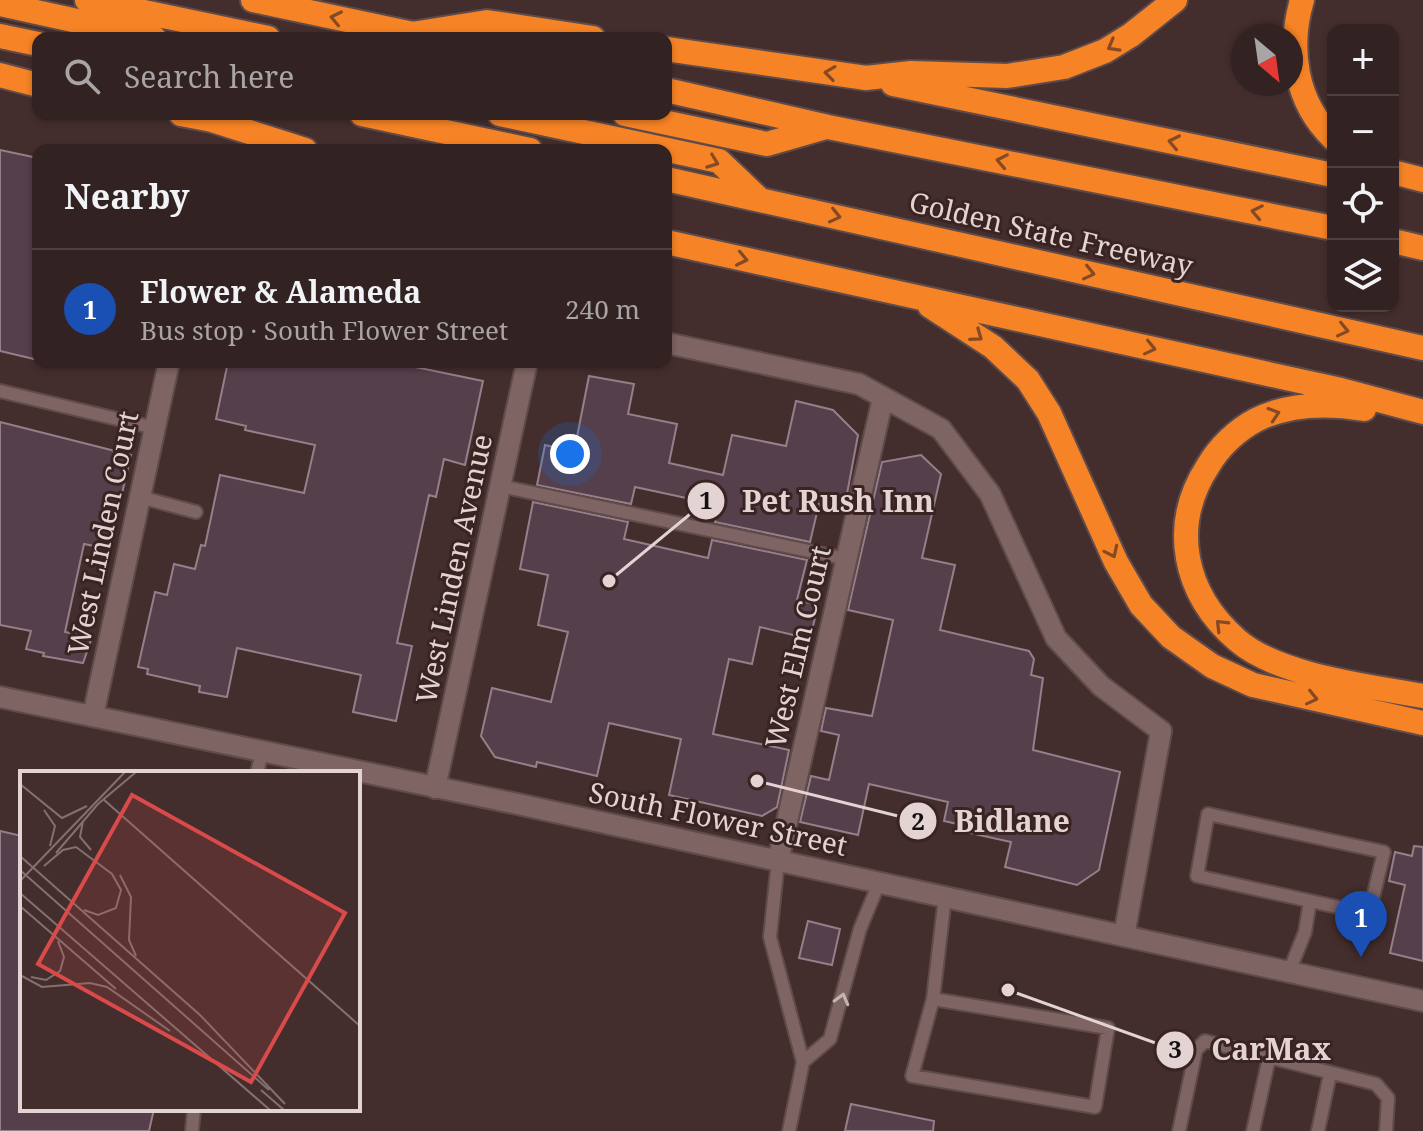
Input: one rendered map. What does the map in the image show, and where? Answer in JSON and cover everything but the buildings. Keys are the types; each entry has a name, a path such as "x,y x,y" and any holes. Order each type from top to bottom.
{"highway":[{"path":"87,0 239,32"},
{"path":"253,0 402,32"},
{"path":"866,78 911,73 1007,76 1064,67 1105,51 1175,0"},
{"path":"1302,0 1294,27 1293,54 1299,81 1311,108 1327,130"},
{"path":"0,4 127,32"},
{"path":"440,32 487,22 553,32"},
{"path":"0,36 32,43"},
{"path":"672,50 866,78 1327,174"},
{"path":"0,75 32,83"},
{"name":"Golden State Freeway","path":"672,91 828,127 1327,227"},
{"path":"212,120 286,144"},
{"path":"390,120 502,144"},
{"path":"528,120 640,144"},
{"path":"653,120 767,144 828,127"},
{"path":"672,151 719,161 759,199"},
{"path":"1399,174 1423,180"},
{"name":"Golden State Freeway","path":"672,180 1423,348"},
{"path":"1399,188 1423,193"},
{"path":"1399,242 1423,248"},
{"path":"672,243 1341,390 1423,412"},
{"path":"910,295 958,322 993,347 1028,380 1049,413 1116,562 1141,605 1171,637 1212,666 1253,685 1423,723"},
{"path":"1423,418 1347,406 1312,405 1277,412 1255,421 1234,435 1215,454 1197,483 1188,508 1185,546 1194,585 1211,615 1239,642 1261,656 1302,672 1423,696"}],"street":[{"path":"672,344 859,384 941,429 990,494 1056,638 1101,686 1161,731 1124,936"},
{"name":"West Linden Court","path":"93,716 168,368"},
{"name":"West Linden Avenue","path":"435,788 526,368"},
{"name":"West Elm Court","path":"778,861 883,398"},
{"name":"South Flower Street","path":"0,697 353,771"},
{"name":"South Flower Street","path":"360,772 1423,1001"}],"lane":[{"path":"0,391 155,428"},
{"path":"500,486 847,559"},
{"path":"140,497 196,512"},
{"path":"257,771 262,752"},
{"path":"1208,814 1384,852 1369,914 1310,901 1197,876 1208,814"},
{"path":"778,861 770,937 803,1062 789,1131"},
{"path":"803,1062 830,1039 860,929 879,883"},
{"path":"933,999 1108,1028 1095,1107 912,1076 933,999 945,897"},
{"path":"1289,972 1305,932 1310,901"},
{"path":"1179,1131 1196,1050 1205,1041 1376,1084 1388,1098 1386,1131"},
{"path":"1253,1131 1269,1058"},
{"path":"1318,1131 1330,1074"},
{"path":"192,1131 194,1111"}],"place":[{"name":"Pet Rush Inn","path":"609,581"},
{"name":"Bidlane","path":"757,781"},
{"name":"Flower & Alameda","path":"1361,957"},
{"name":"CarMax","path":"1008,990"}]}
